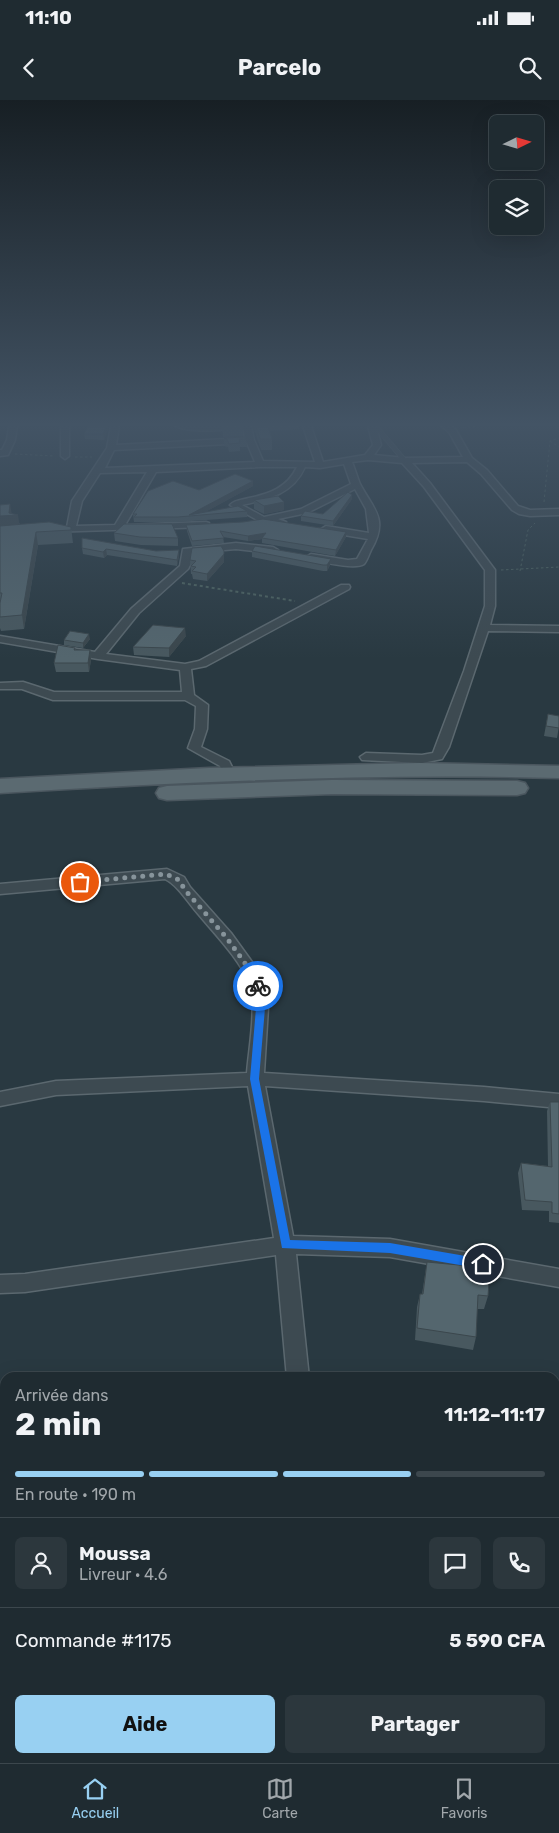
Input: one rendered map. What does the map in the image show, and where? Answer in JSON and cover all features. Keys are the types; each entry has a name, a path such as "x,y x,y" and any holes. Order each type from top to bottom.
{"main road":[{"path":"0,786 229,773 417,769 559,772"},
{"path":"0,803 117,795 332,787 559,790"}],"street":[{"path":"67,529 76,504"},
{"path":"118,528 133,504"},
{"path":"237,504 235,505 262,518 290,523"},
{"path":"243,523 304,511 319,504"},
{"path":"302,555 348,563 360,562 374,538 375,528 369,504"},
{"path":"366,757 422,759 438,756 443,748 470,671 490,606 490,570 441,504"},
{"path":"511,504 515,508 530,513 559,512"},
{"path":"173,552 182,539 215,525"},
{"path":"44,530 118,528 182,539 284,552"},
{"path":"318,528 374,538"},
{"path":"67,529 85,540"},
{"path":"98,656 135,611 184,567 186,563 182,539"},
{"path":"0,639 98,656 185,667 202,664 345,587"},
{"path":"482,628 559,629"},
{"path":"185,667 188,696"},
{"path":"0,686 23,685 53,696 188,696 202,704 201,729 194,748 225,764 229,773"},
{"path":"0,889 166,874 179,880 185,890 226,937 247,966 257,984 260,1008 255,1079 285,1245 297,1372"},
{"path":"0,1099 56,1088 255,1079 484,1094 559,1101"},
{"path":"0,1284 25,1283 285,1245 390,1248 559,1278"}],"path":[{"path":"490,570 520,571 559,567"},
{"path":"169,580 312,605"}],"building":[{"path":"10,504 9,513 18,515 0,516 0,505"},
{"path":"140,504 210,504 189,515 238,506 247,511 178,517 134,517 137,514 133,514"},
{"path":"260,504 276,504 264,506"},
{"path":"335,504 346,504 333,521 301,516 305,511 323,514"},
{"path":"263,519 346,532 336,550 262,538 266,533 248,536 220,531 224,538 192,541 186,525"},
{"path":"49,522 71,527 71,530 36,532 22,615 0,617 2,593 0,593 0,526"},
{"path":"124,524 172,524 178,538 140,537 114,533"},
{"path":"82,538 156,551 179,550 177,560 106,549 103,552 82,548"},
{"path":"221,546 224,554 207,574 192,571 196,567 191,566 196,561 190,560 192,548"},
{"path":"255,546 331,559 327,565 323,565 252,551"},
{"path":"153,625 185,628 169,648 133,647"},
{"path":"70,631 89,634 83,643 64,640"},
{"path":"58,645 75,648 74,650 90,650 88,663 54,663"},
{"path":"548,714 559,716 559,728 546,726"},
{"path":"550,1102 559,1102 559,1214 552,1213 552,1202 525,1200 521,1163 552,1167"},
{"path":"427,1262 490,1268 488,1296 478,1295 476,1337 417,1328 420,1294 423,1294"}],"way so far":[{"path":"80,882 166,874 179,880 185,890 226,937 247,966 258,986"}],"route":[{"path":"258,986 260,1008 255,1079 285,1245 390,1248 483,1264"}]}
